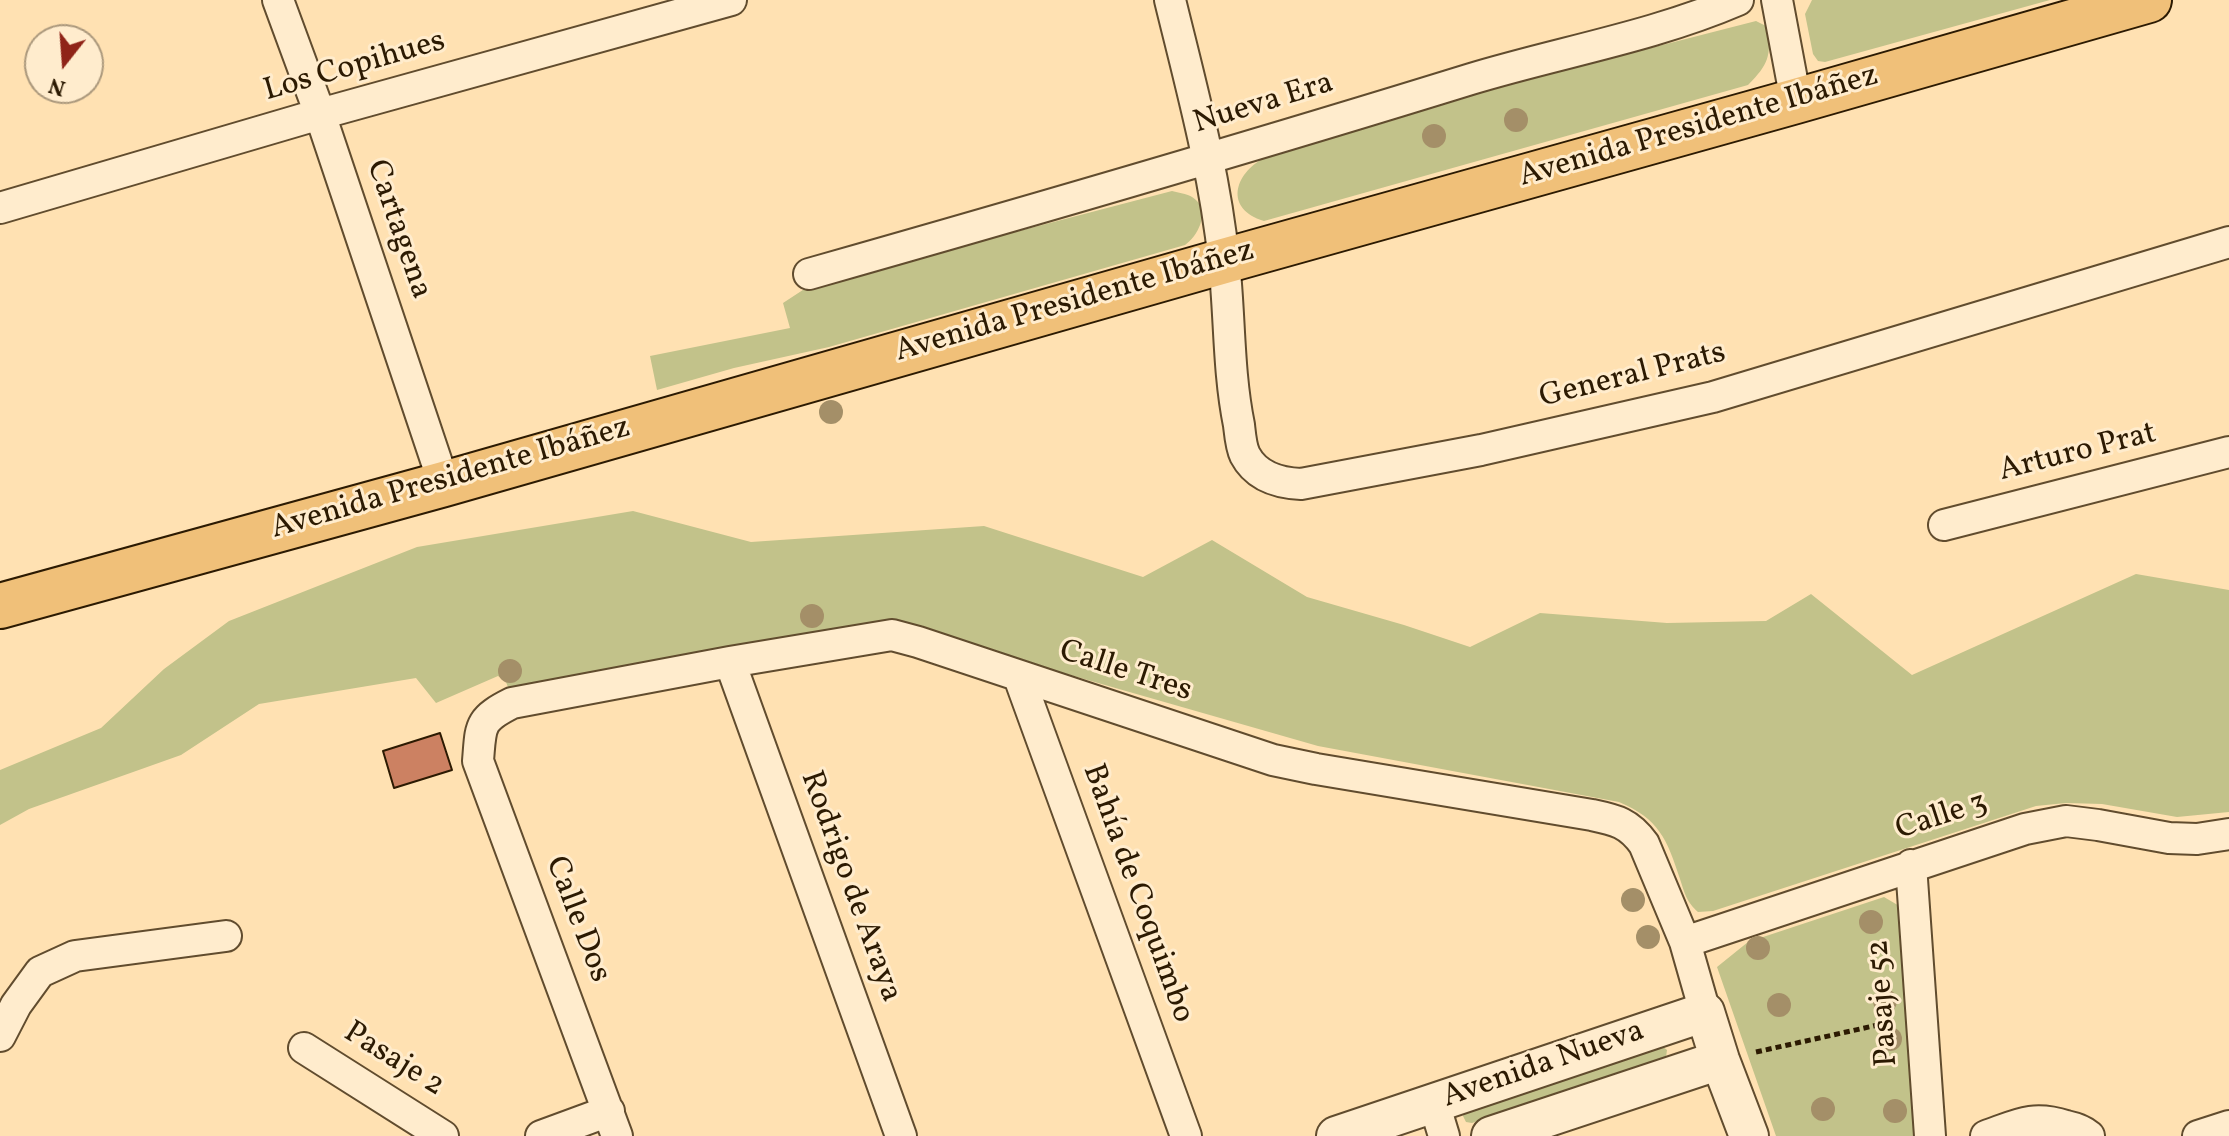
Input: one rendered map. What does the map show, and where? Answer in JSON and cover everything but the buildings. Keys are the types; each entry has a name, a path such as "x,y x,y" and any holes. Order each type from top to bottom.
{"main road":[{"name":"Avenida Presidente Ibáñez","path":"0,606 444,484 2149,0"}],"street":[{"name":"Cartagena","path":"278,0 320,114 444,484"},
{"name":"Los Copihues","path":"0,208 320,114 731,0"},
{"name":"General Prats","path":"1170,0 1208,160 1224,261 1233,395 1244,454 1269,478 1283,483 1301,484 1481,450 1713,397 2229,242"},
{"name":"Nueva Era","path":"809,274 1208,160 1483,76 1632,37 1706,14 1738,0"},
{"path":"1777,0 1796,101"},
{"name":"Arturo Prat","path":"1944,525 2229,452"},
{"name":"Calle Tres","path":"481,727 495,712 512,703 892,635 1273,760 1592,815 1626,825 1644,844 1685,942 1705,1012"},
{"name":"Rodrigo de Araya","path":"730,662 901,1136"},
{"name":"Bahía de Coquimbo","path":"1019,677 1186,1136"},
{"name":"Calle Dos","path":"481,727 478,761 613,1123"},
{"name":"Calle 3","path":"1685,942 2025,829 2066,821 2169,838 2197,839 2229,834"},
{"name":"Pasaje 52","path":"1911,865 1930,1136"},
{"path":"0,1036 16,1005 40,972 75,956 226,936"},
{"path":"1705,1012 1749,1136"},
{"name":"Avenida Nueva","path":"1336,1136 1439,1120 1705,1012"},
{"name":"Pasaje 2","path":"304,1048 443,1136"},
{"name":"Avenida Nueva","path":"1491,1136 1720,1060"},
{"path":"1986,1136 2032,1120 2055,1122 2089,1136"},
{"path":"541,1136 613,1123"},
{"path":"2198,1136 2229,1126"}],"path":[{"path":"1720,1060 1923,1015"}],"green space":[{"path":"1812,0 2050,0 1825,62 1818,61 1813,54 1805,14"},
{"path":"1756,21 1768,27 1769,53 1764,65 1748,85 1264,221 1251,216 1239,200 1240,182 1264,158 1483,91"},
{"path":"1172,191 1194,198 1202,211 1197,231 1185,245 829,347 734,368 657,390 650,356 790,328 783,303 809,286"},
{"path":"633,511 751,542 984,526 1143,577 1212,540 1307,597 1470,647 1540,613 1667,623 1766,621 1811,594 1912,675 2136,574 2229,590 2229,812 2177,817 2102,804 2036,806 1713,911 1698,912 1686,897 1671,852 1660,832 1644,816 1619,802 1318,746 899,626 511,695 506,682 498,676 436,703 416,678 259,704 181,755 29,809 0,825 0,770 101,728 164,669 229,621 417,547"},
{"path":"1884,897 1901,907 1918,1122 1913,1136 1776,1136 1717,967 1748,942"},
{"path":"1662,1046 1667,1050 1666,1057 1472,1123 1466,1122 1463,1116 1465,1110"}]}
